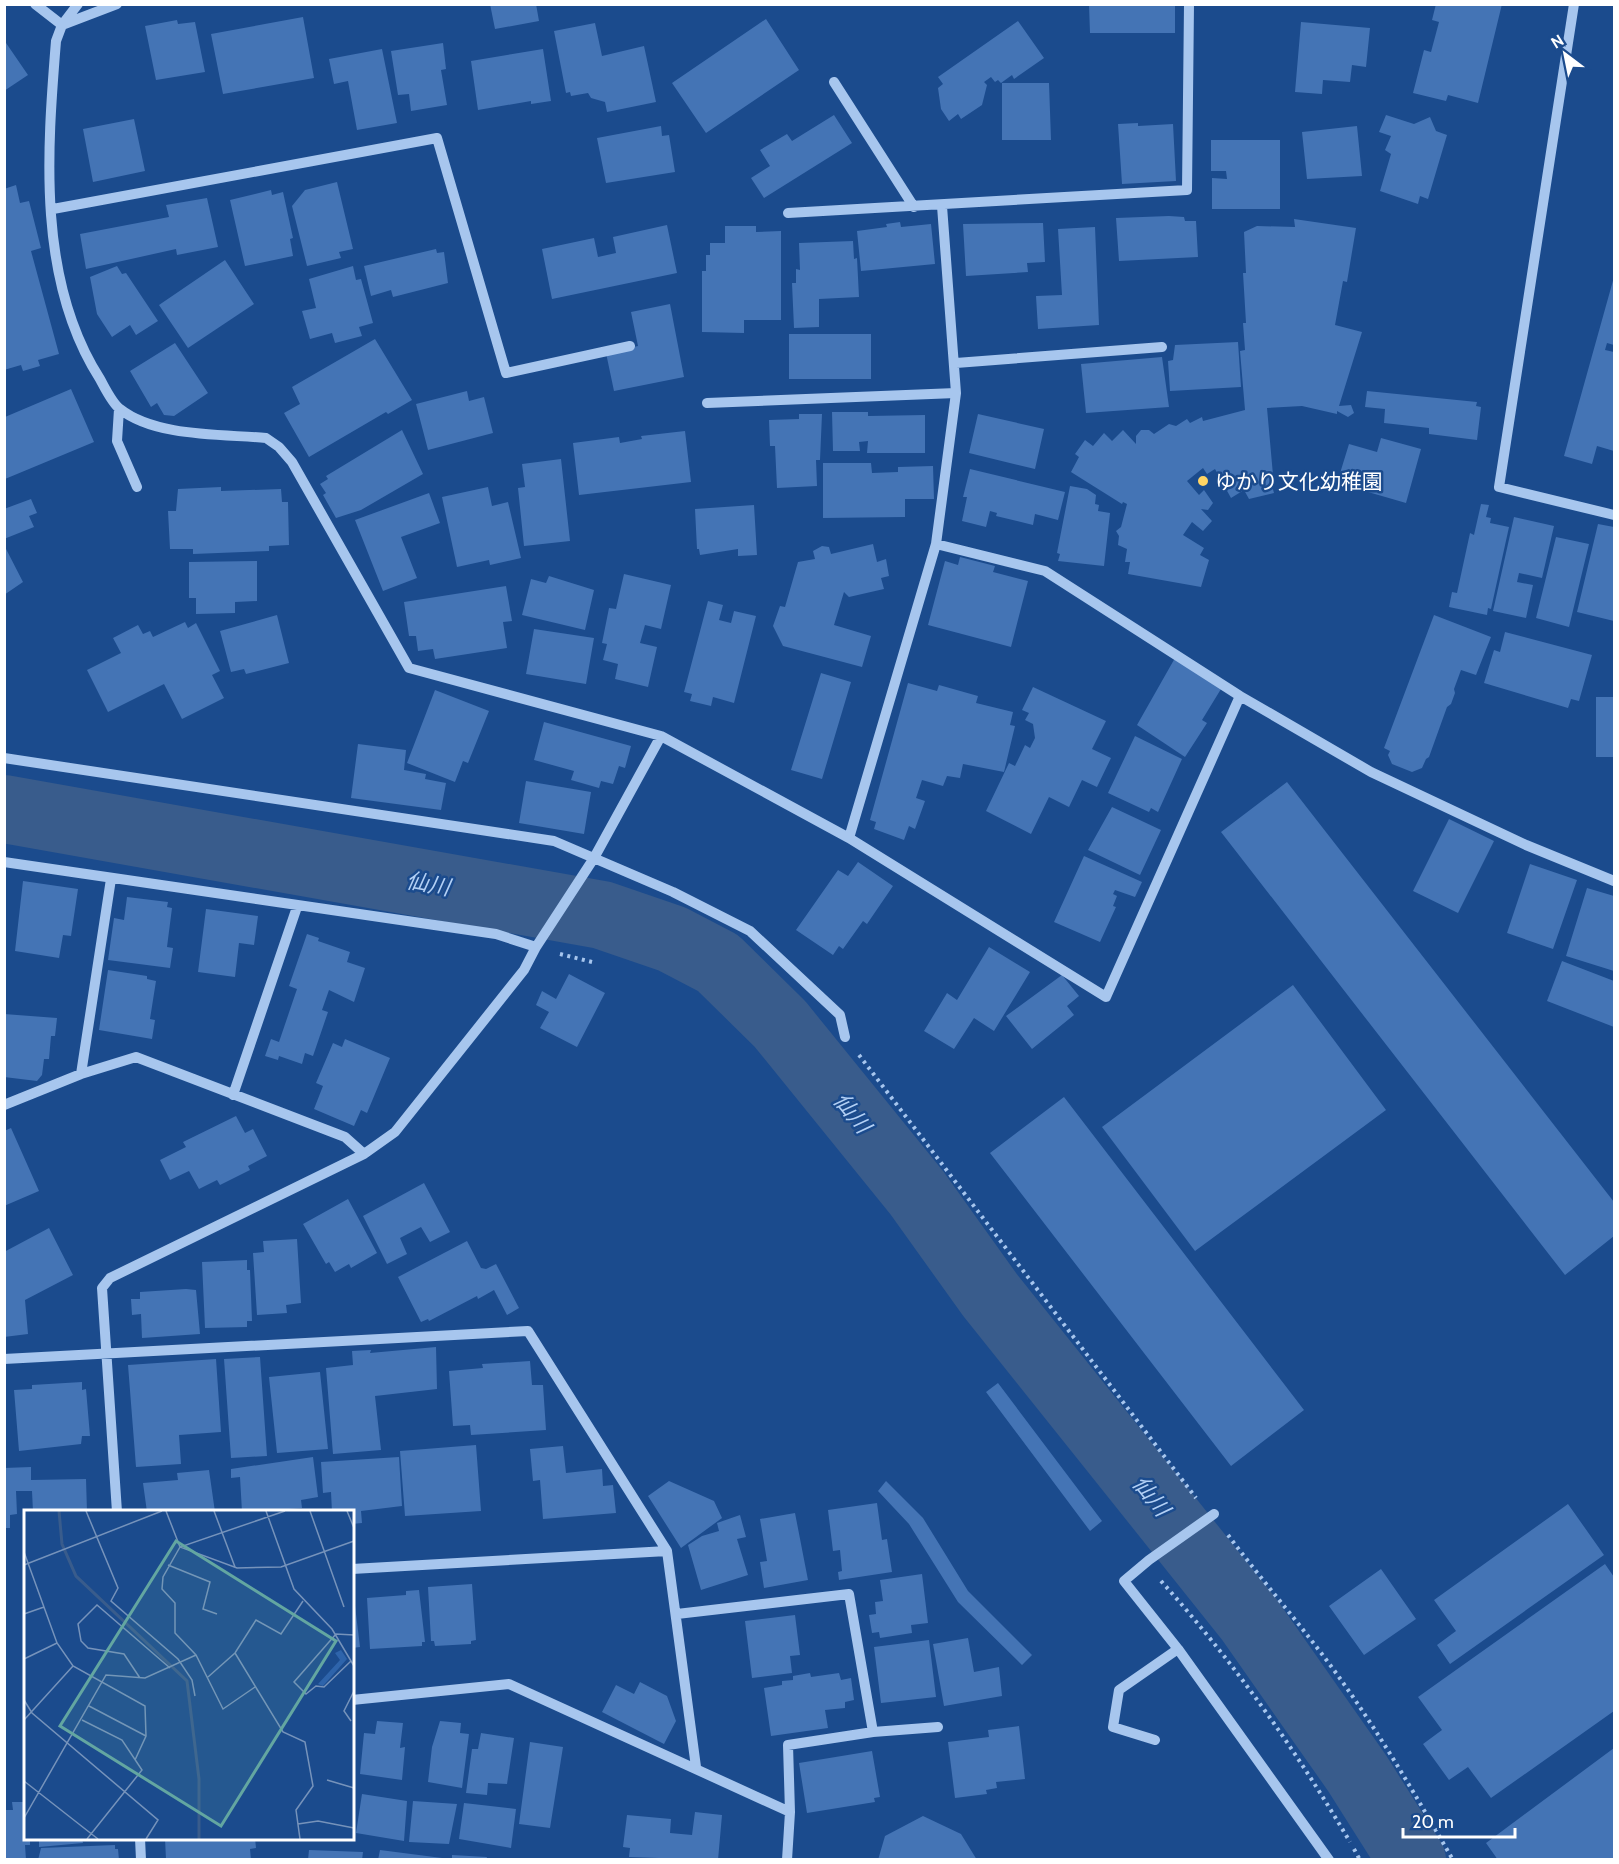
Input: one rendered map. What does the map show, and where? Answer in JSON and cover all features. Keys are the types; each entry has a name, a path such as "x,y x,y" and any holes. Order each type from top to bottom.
{"street":[{"path":"36,4 62,25"},
{"path":"78,4 62,25 56,41 50,165 56,266 70,318 92,366 119,409 157,428 266,438 279,447 292,462 409,668 662,735 849,838 1106,997 1240,696"},
{"path":"62,25 117,4"},
{"path":"788,213 942,206 1187,190 1189,4"},
{"path":"1574,4 1499,487 1614,514"},
{"path":"834,82 914,207"},
{"path":"53,209 437,138 506,373 630,346"},
{"path":"849,838 936,544 956,393 956,363 942,206"},
{"path":"956,363 1162,347"},
{"path":"707,403 956,393"},
{"path":"119,409 117,441 137,487"},
{"path":"936,544 1045,571 1240,696 1371,772 1526,845 1614,881"},
{"path":"117,1510 102,1288 110,1278 364,1154 395,1131 524,970 546,931 594,858 662,735"},
{"path":"4,758 554,841 673,892 750,931 840,1015 845,1037"},
{"path":"4,862 297,907 496,934 536,947"},
{"path":"81,1074 111,879"},
{"path":"233,1095 297,907"},
{"path":"4,1105 81,1074 136,1057 345,1137 364,1154"},
{"path":"4,1359 528,1331 667,1551 696,1767"},
{"path":"1209,1516 1124,1581 1178,1649 1329,1860"},
{"path":"354,1569 667,1551"},
{"path":"677,1614 849,1594 873,1732"},
{"path":"1155,1740 1113,1727 1119,1690 1178,1649"},
{"path":"354,1700 509,1684 696,1767 790,1812"},
{"path":"788,1860 790,1812 788,1745 873,1732 938,1727"},
{"path":"140,1840 141,1860"}],"path":[{"path":"536,947 596,963"},
{"path":"845,1037 1209,1516 1348,1690 1386,1746 1453,1860"},
{"path":"1149,1560 1158,1578 1252,1693 1325,1799 1360,1860"}],"building":[{"path":"490,4 536,4 539,21 495,29"},
{"path":"1089,4 1175,4 1175,33 1090,33"},
{"path":"1436,4 1502,4 1478,103 1448,95 1446,101 1413,93 1424,50 1431,52 1439,22 1432,20"},
{"path":"303,17 314,78 223,94 211,34"},
{"path":"766,19 799,70 706,133 672,83"},
{"path":"177,20 178,24 195,22 205,72 156,80 145,26"},
{"path":"1018,21 1044,58 1014,79 1012,75 1001,83 998,80 995,82 991,77 984,82 987,85 982,105 961,119 958,114 949,121 941,109 938,88 943,84 938,77"},
{"path":"1301,22 1370,28 1366,67 1352,65 1350,82 1323,80 1322,94 1295,92"},
{"path":"595,23 602,56 644,46 656,102 607,112 605,102 591,98 588,93 571,96 570,92 566,93 554,31"},
{"path":"4,40 28,75 4,91"},
{"path":"443,43 446,69 441,70 447,105 411,111 409,94 398,95 391,51"},
{"path":"382,49 397,123 357,130 348,81 334,84 329,59"},
{"path":"543,49 551,101 531,104 531,101 478,110 471,61"},
{"path":"1002,83 1049,83 1051,140 1002,140"},
{"path":"834,115 852,143 764,198 751,178 770,166 760,150 787,134 792,141"},
{"path":"1386,115 1414,124 1430,117 1436,131 1447,135 1428,199 1420,196 1418,204 1380,191 1391,154 1385,150 1391,136 1379,132"},
{"path":"134,119 145,171 93,182 83,129"},
{"path":"1138,123 1138,126 1173,124 1176,181 1122,184 1118,124"},
{"path":"661,126 662,136 669,135 675,172 606,183 597,138"},
{"path":"1357,126 1362,176 1307,179 1302,132"},
{"path":"1211,140 1280,140 1280,209 1212,209 1212,178 1227,179 1226,171 1211,171"},
{"path":"337,182 353,249 339,252 341,258 307,266 292,206 305,190"},
{"path":"16,185 20,203 29,201 41,248 31,251 59,354 38,360 40,366 23,371 21,365 4,370 4,189"},
{"path":"271,190 272,195 283,192 293,238 290,239 293,256 245,266 230,200"},
{"path":"207,198 218,247 177,255 176,249 86,269 80,234 169,217 166,205"},
{"path":"1184,217 1185,221 1196,221 1198,257 1119,261 1116,218"},
{"path":"1294,219 1356,228 1347,282 1343,281 1335,325 1362,332 1339,406 1351,405 1354,413 1348,417 1337,411 1337,414 1302,406 1267,408 1273,475 1269,475 1274,493 1249,499 1244,490 1231,498 1215,469 1207,474 1203,468 1187,481 1199,495 1204,490 1213,503 1208,510 1201,509 1212,521 1203,531 1192,522 1183,535 1204,548 1200,555 1209,560 1201,587 1128,574 1130,562 1125,562 1127,549 1118,545 1119,536 1116,531 1121,527 1127,504 1123,502 1122,504 1071,472 1079,457 1075,454 1085,440 1093,446 1104,433 1112,441 1123,430 1136,444 1136,436 1141,430 1149,430 1154,434 1169,424 1176,426 1187,419 1190,423 1202,417 1203,421 1245,410 1240,351 1245,350 1243,323 1246,323 1243,273 1246,273 1244,232 1257,226 1295,227"},
{"path":"900,222 901,227 931,224 935,264 861,271 857,231 887,227 886,224"},
{"path":"1043,223 1045,262 1027,263 1028,272 966,276 963,224"},
{"path":"667,225 677,273 552,299 542,249 594,238 598,257 616,253 613,237"},
{"path":"725,226 756,226 756,232 781,231 781,320 744,320 744,333 702,332 702,271 706,271 706,255 710,255 710,243 725,243"},
{"path":"1095,227 1099,325 1038,329 1036,296 1062,295 1058,229"},
{"path":"853,241 854,259 857,258 859,297 819,299 819,327 794,328 792,283 796,283 796,269 800,270 799,243"},
{"path":"436,249 437,253 444,252 448,283 393,297 391,290 371,296 364,266"},
{"path":"225,260 254,304 188,348 159,305"},
{"path":"117,266 122,274 126,273 158,321 136,335 130,325 112,337 97,314 90,277"},
{"path":"353,266 356,280 361,279 373,323 359,327 362,336 335,343 332,333 310,339 302,311 316,308 309,279"},
{"path":"1614,277 1614,345 1607,343 1605,350 1614,352 1614,451 1597,446 1592,464 1564,456"},
{"path":"670,304 684,377 614,391 606,353 638,346 631,312"},
{"path":"789,334 871,334 871,379 789,379"},
{"path":"375,339 412,400 388,414 386,412 309,457 284,413 300,404 292,387"},
{"path":"1238,342 1241,387 1170,391 1168,361 1173,360 1175,345"},
{"path":"175,343 208,393 174,416 164,415 157,403 151,407 130,371"},
{"path":"1162,357 1169,407 1086,413 1081,364"},
{"path":"71,389 94,442 5,479 5,417"},
{"path":"467,391 469,401 484,397 493,433 428,450 416,404"},
{"path":"1367,391 1477,402 1476,406 1481,407 1477,440 1429,434 1429,428 1384,423 1385,409 1365,407"},
{"path":"832,412 868,412 868,416 925,415 925,453 867,453 868,441 859,442 860,451 833,451"},
{"path":"799,414 822,414 820,460 816,460 817,486 777,488 775,446 770,446 769,420 799,419"},
{"path":"978,414 1044,429 1035,469 969,453"},
{"path":"402,430 423,474 361,510 336,518 323,495 326,493 320,484 328,479 326,476"},
{"path":"685,431 691,482 579,495 573,443 619,437 620,443 642,439 641,436"},
{"path":"1381,438 1421,449 1406,503 1337,483 1349,444 1377,452"},
{"path":"561,459 570,541 524,546 518,488 525,487 522,464"},
{"path":"823,463 871,463 872,473 898,472 898,467 933,466 934,499 905,499 905,517 823,518"},
{"path":"970,469 1065,492 1058,520 1035,514 1033,525 996,516 997,513 990,511 986,527 962,521 967,497 963,497"},
{"path":"1070,486 1087,489 1096,495 1095,504 1099,505 1098,511 1110,513 1104,566 1058,561 1060,554 1057,553"},
{"path":"221,487 221,491 281,489 282,502 288,502 289,545 269,546 269,551 193,554 193,549 170,549 168,511 176,511 178,489"},
{"path":"488,487 492,506 508,502 521,558 490,565 489,560 457,567 442,497"},
{"path":"429,493 440,523 401,537 417,578 383,591 355,520"},
{"path":"31,499 37,513 29,516 34,527 4,539 4,509"},
{"path":"1481,504 1489,505 1486,517 1491,518 1490,523 1509,527 1491,609 1488,608 1487,615 1449,607 1452,592 1457,593 1470,533 1474,535"},
{"path":"754,505 757,555 738,556 738,549 700,555 697,549 695,509"},
{"path":"1514,517 1554,526 1542,578 1519,573 1517,582 1533,585 1526,618 1493,611"},
{"path":"1598,524 1614,527 1614,621 1577,612"},
{"path":"1556,537 1589,544 1569,627 1536,618"},
{"path":"873,544 877,562 886,559 889,576 881,578 884,589 849,597 844,592 834,625 871,636 862,667 783,646 773,626 780,606 785,607 798,562 815,559 813,551 822,546 829,547 831,554"},
{"path":"4,545 23,582 4,595"},
{"path":"960,557 995,566 993,572 1028,581 1011,647 928,625 945,561 958,565"},
{"path":"257,561 257,601 235,602 235,613 196,614 196,598 189,598 189,562"},
{"path":"624,574 671,585 661,629 645,625 640,643 657,647 648,687 615,679 618,664 603,660 607,644 602,643 609,608 616,609"},
{"path":"549,576 594,590 585,630 522,615 531,579 546,583"},
{"path":"506,586 512,621 503,622 507,648 435,659 433,649 418,651 416,636 409,636 404,602"},
{"path":"708,601 723,605 719,620 731,623 734,611 756,616 734,703 713,697 711,706 690,701 692,694 684,692"},
{"path":"277,615 289,663 246,674 244,669 231,672 220,631"},
{"path":"1434,615 1491,637 1476,675 1461,670 1451,704 1447,707 1429,757 1422,768 1412,772 1392,764 1388,755 1390,751 1384,748"},
{"path":"185,622 188,628 196,623 220,671 212,675 224,698 182,719 164,684 108,712 87,670 121,653 113,638 138,625 143,634 150,631 153,637"},
{"path":"534,629 594,638 586,684 526,674"},
{"path":"1505,632 1592,655 1579,701 1571,699 1568,708 1484,683 1494,650 1500,652"},
{"path":"1175,658 1221,689 1202,720 1207,723 1185,757 1137,725"},
{"path":"821,673 851,682 822,779 791,770"},
{"path":"908,683 937,691 939,685 978,696 976,703 1013,712 1010,725 1015,726 1004,772 963,764 960,778 947,776 943,786 922,780 916,798 925,801 915,829 909,826 904,840 874,829 876,822 870,820"},
{"path":"1033,687 1106,721 1092,749 1111,758 1097,787 1082,780 1069,807 1049,797 1031,834 986,811 1009,763 1015,766 1025,745 1030,748 1035,738 1033,724 1025,720 1029,713 1022,710"},
{"path":"435,690 489,711 468,763 463,761 455,782 407,763"},
{"path":"1596,697 1614,697 1614,757 1596,757"},
{"path":"544,722 631,746 625,768 619,766 613,784 601,781 599,788 571,780 574,771 534,760"},
{"path":"1135,736 1182,759 1158,812 1151,808 1149,812 1108,793"},
{"path":"358,744 406,750 404,770 426,774 425,779 446,783 441,810 351,798"},
{"path":"526,781 591,792 584,834 519,823"},
{"path":"1287,782 1614,1202 1614,1236 1565,1275 1221,832"},
{"path":"1112,807 1161,830 1140,875 1088,850"},
{"path":"1449,819 1494,841 1458,913 1413,891"},
{"path":"1084,856 1142,882 1135,897 1115,890 1113,894 1117,896 1113,906 1116,907 1100,942 1054,922"},
{"path":"858,862 893,886 867,924 863,921 843,949 839,946 833,955 796,930 838,870 848,876"},
{"path":"1530,864 1577,880 1553,949 1507,933"},
{"path":"23,881 78,889 71,936 63,935 59,958 15,951"},
{"path":"1587,888 1614,896 1614,971 1566,956"},
{"path":"127,897 168,902 167,907 172,908 167,947 173,948 170,968 108,960 114,918 124,920"},
{"path":"206,909 258,916 254,945 239,943 235,977 198,972"},
{"path":"307,934 319,938 318,941 350,952 347,962 365,968 354,1002 329,990 322,1010 328,1012 313,1056 305,1053 302,1064 279,1056 278,1060 265,1056 271,1039 279,1042 297,989 289,986"},
{"path":"989,947 1030,972 994,1031 974,1018 954,1049 924,1031 947,993 957,1000"},
{"path":"1562,961 1614,981 1614,1027 1547,1001"},
{"path":"108,970 147,976 147,979 156,981 150,1019 155,1020 152,1039 99,1030"},
{"path":"569,974 605,993 577,1047 540,1028 549,1012 536,1005 542,991 556,999"},
{"path":"1062,975 1079,996 1067,1006 1074,1015 1032,1049 1006,1016"},
{"path":"1293,985 1386,1110 1195,1251 1102,1127"},
{"path":"4,1014 57,1018 55,1036 51,1036 49,1059 44,1059 42,1075 37,1081 4,1077"},
{"path":"345,1039 390,1058 367,1113 361,1110 354,1126 314,1109 323,1086 316,1083 333,1043 342,1047"},
{"path":"1064,1097 1304,1410 1231,1466 990,1153"},
{"path":"236,1116 245,1133 253,1129 267,1156 248,1166 250,1170 220,1185 217,1180 199,1189 189,1171 170,1180 160,1160 186,1147 183,1142"},
{"path":"11,1128 39,1191 4,1206 4,1131"},
{"path":"424,1183 450,1232 430,1242 421,1227 400,1238 407,1254 387,1264 363,1216"},
{"path":"348,1199 377,1253 351,1268 349,1264 335,1272 329,1262 326,1264 303,1224"},
{"path":"49,1228 73,1275 25,1300 28,1334 4,1337 4,1252"},
{"path":"297,1239 301,1303 286,1305 287,1313 257,1315 253,1253 264,1252 263,1241"},
{"path":"467,1241 481,1268 486,1269 496,1264 519,1308 507,1315 494,1290 478,1299 477,1296 429,1321 428,1319 421,1322 398,1277"},
{"path":"247,1260 247,1270 250,1270 252,1321 247,1321 247,1327 205,1328 202,1262"},
{"path":"196,1290 200,1334 142,1338 141,1314 132,1315 131,1299 140,1299 140,1292"},
{"path":"436,1347 437,1389 375,1396 381,1450 333,1454 326,1368 353,1365 352,1351 371,1350 370,1353"},
{"path":"260,1357 267,1456 231,1458 224,1359"},
{"path":"216,1359 221,1432 179,1435 181,1464 136,1467 128,1365"},
{"path":"530,1361 532,1385 543,1385 546,1430 471,1435 470,1425 453,1426 449,1371 483,1368 482,1364"},
{"path":"320,1372 328,1449 277,1453 269,1377"},
{"path":"82,1382 82,1390 86,1389 90,1436 82,1436 81,1444 19,1451 14,1390 32,1389 32,1385"},
{"path":"998,1383 1102,1521 1090,1531 986,1392"},
{"path":"476,1445 481,1511 405,1516 400,1451"},
{"path":"563,1446 566,1473 602,1469 603,1486 613,1485 616,1513 543,1519 540,1480 533,1481 530,1449"},
{"path":"313,1457 318,1497 301,1500 302,1508 242,1510 240,1477 231,1478 231,1469"},
{"path":"399,1457 402,1506 361,1511 362,1523 354,1524 354,1510 332,1510 331,1492 323,1493 321,1462"},
{"path":"31,1467 31,1480 86,1479 87,1510 33,1510 32,1491 16,1491 17,1514 10,1515 10,1528 4,1528 4,1468"},
{"path":"209,1470 215,1510 147,1510 143,1483 178,1480 177,1473"},
{"path":"669,1481 714,1501 722,1518 681,1548 648,1496"},
{"path":"886,1481 923,1518 968,1591 1032,1655 1022,1665 958,1602 909,1524 878,1491"},
{"path":"877,1503 882,1540 887,1539 892,1572 839,1580 838,1572 842,1571 840,1550 833,1551 828,1510"},
{"path":"1568,1504 1604,1555 1450,1664 1437,1645 1456,1631 1434,1600"},
{"path":"795,1513 808,1580 764,1588 760,1562 767,1561 760,1519"},
{"path":"740,1515 746,1537 737,1539 748,1575 701,1590 688,1545 702,1536 719,1531 717,1523"},
{"path":"1605,1564 1614,1577 1614,1711 1491,1798 1468,1767 1449,1780 1423,1744 1442,1730 1418,1697"},
{"path":"1381,1569 1416,1619 1364,1655 1329,1606"},
{"path":"922,1574 928,1623 911,1625 912,1633 880,1638 879,1632 872,1633 869,1615 876,1614 875,1602 883,1601 880,1580"},
{"path":"472,1584 476,1640 471,1641 471,1644 435,1646 434,1641 431,1641 428,1587"},
{"path":"419,1590 425,1642 422,1642 422,1646 370,1649 367,1598 406,1595 406,1591"},
{"path":"354,1598 360,1647 354,1648"},
{"path":"795,1615 800,1655 790,1656 792,1673 752,1678 745,1621"},
{"path":"968,1638 974,1672 999,1667 1002,1696 944,1706 933,1644"},
{"path":"929,1640 936,1697 881,1703 874,1647"},
{"path":"810,1673 811,1677 839,1673 841,1680 851,1678 854,1700 845,1702 845,1708 825,1710 828,1728 771,1736 764,1688 782,1685 782,1681 793,1680 793,1676"},
{"path":"640,1682 667,1696 676,1721 664,1744 602,1712 616,1685 634,1694"},
{"path":"377,1721 403,1723 400,1748 405,1747 402,1780 360,1774 364,1733 375,1734"},
{"path":"440,1721 461,1723 460,1733 469,1734 462,1788 428,1782 432,1747"},
{"path":"1019,1726 1025,1779 996,1782 997,1788 986,1790 987,1794 955,1798 948,1742 989,1737 988,1730"},
{"path":"481,1733 514,1738 507,1784 488,1783 487,1795 466,1793 472,1749 478,1749"},
{"path":"530,1742 563,1747 550,1828 519,1824"},
{"path":"1614,1748 1614,1860 1498,1860 1486,1843"},
{"path":"872,1751 880,1797 874,1798 875,1802 807,1813 799,1763"},
{"path":"362,1794 407,1801 404,1841 356,1833"},
{"path":"413,1801 457,1804 449,1844 409,1842"},
{"path":"12,1802 24,1802 24,1840 30,1840 30,1845 25,1845 26,1860 4,1860 4,1810 13,1810"},
{"path":"464,1803 516,1809 511,1848 459,1839"},
{"path":"695,1812 722,1815 718,1860 629,1857 630,1848 623,1847 627,1815 671,1819 670,1833 692,1835"},
{"path":"923,1816 961,1834 977,1860 878,1860 885,1836"},
{"path":"39,1840 82,1840 83,1843 39,1847"},
{"path":"165,1840 255,1840 256,1848 250,1849 251,1860 166,1860"},
{"path":"115,1845 115,1849 118,1849 119,1860 38,1860 41,1848"},
{"path":"309,1850 363,1852 362,1860 308,1860"},
{"path":"380,1850 442,1858 442,1860 378,1860"},
{"path":"452,1855 487,1857 486,1860 452,1860"}],"waterway":[{"name":"仙川","path":"4,809 602,915 672,939 718,963 780,1024 917,1193 990,1295 1249,1619 1357,1773 1412,1860"}],"place":[{"name":"ゆかり文化幼稚園","path":"1203,481"}]}
